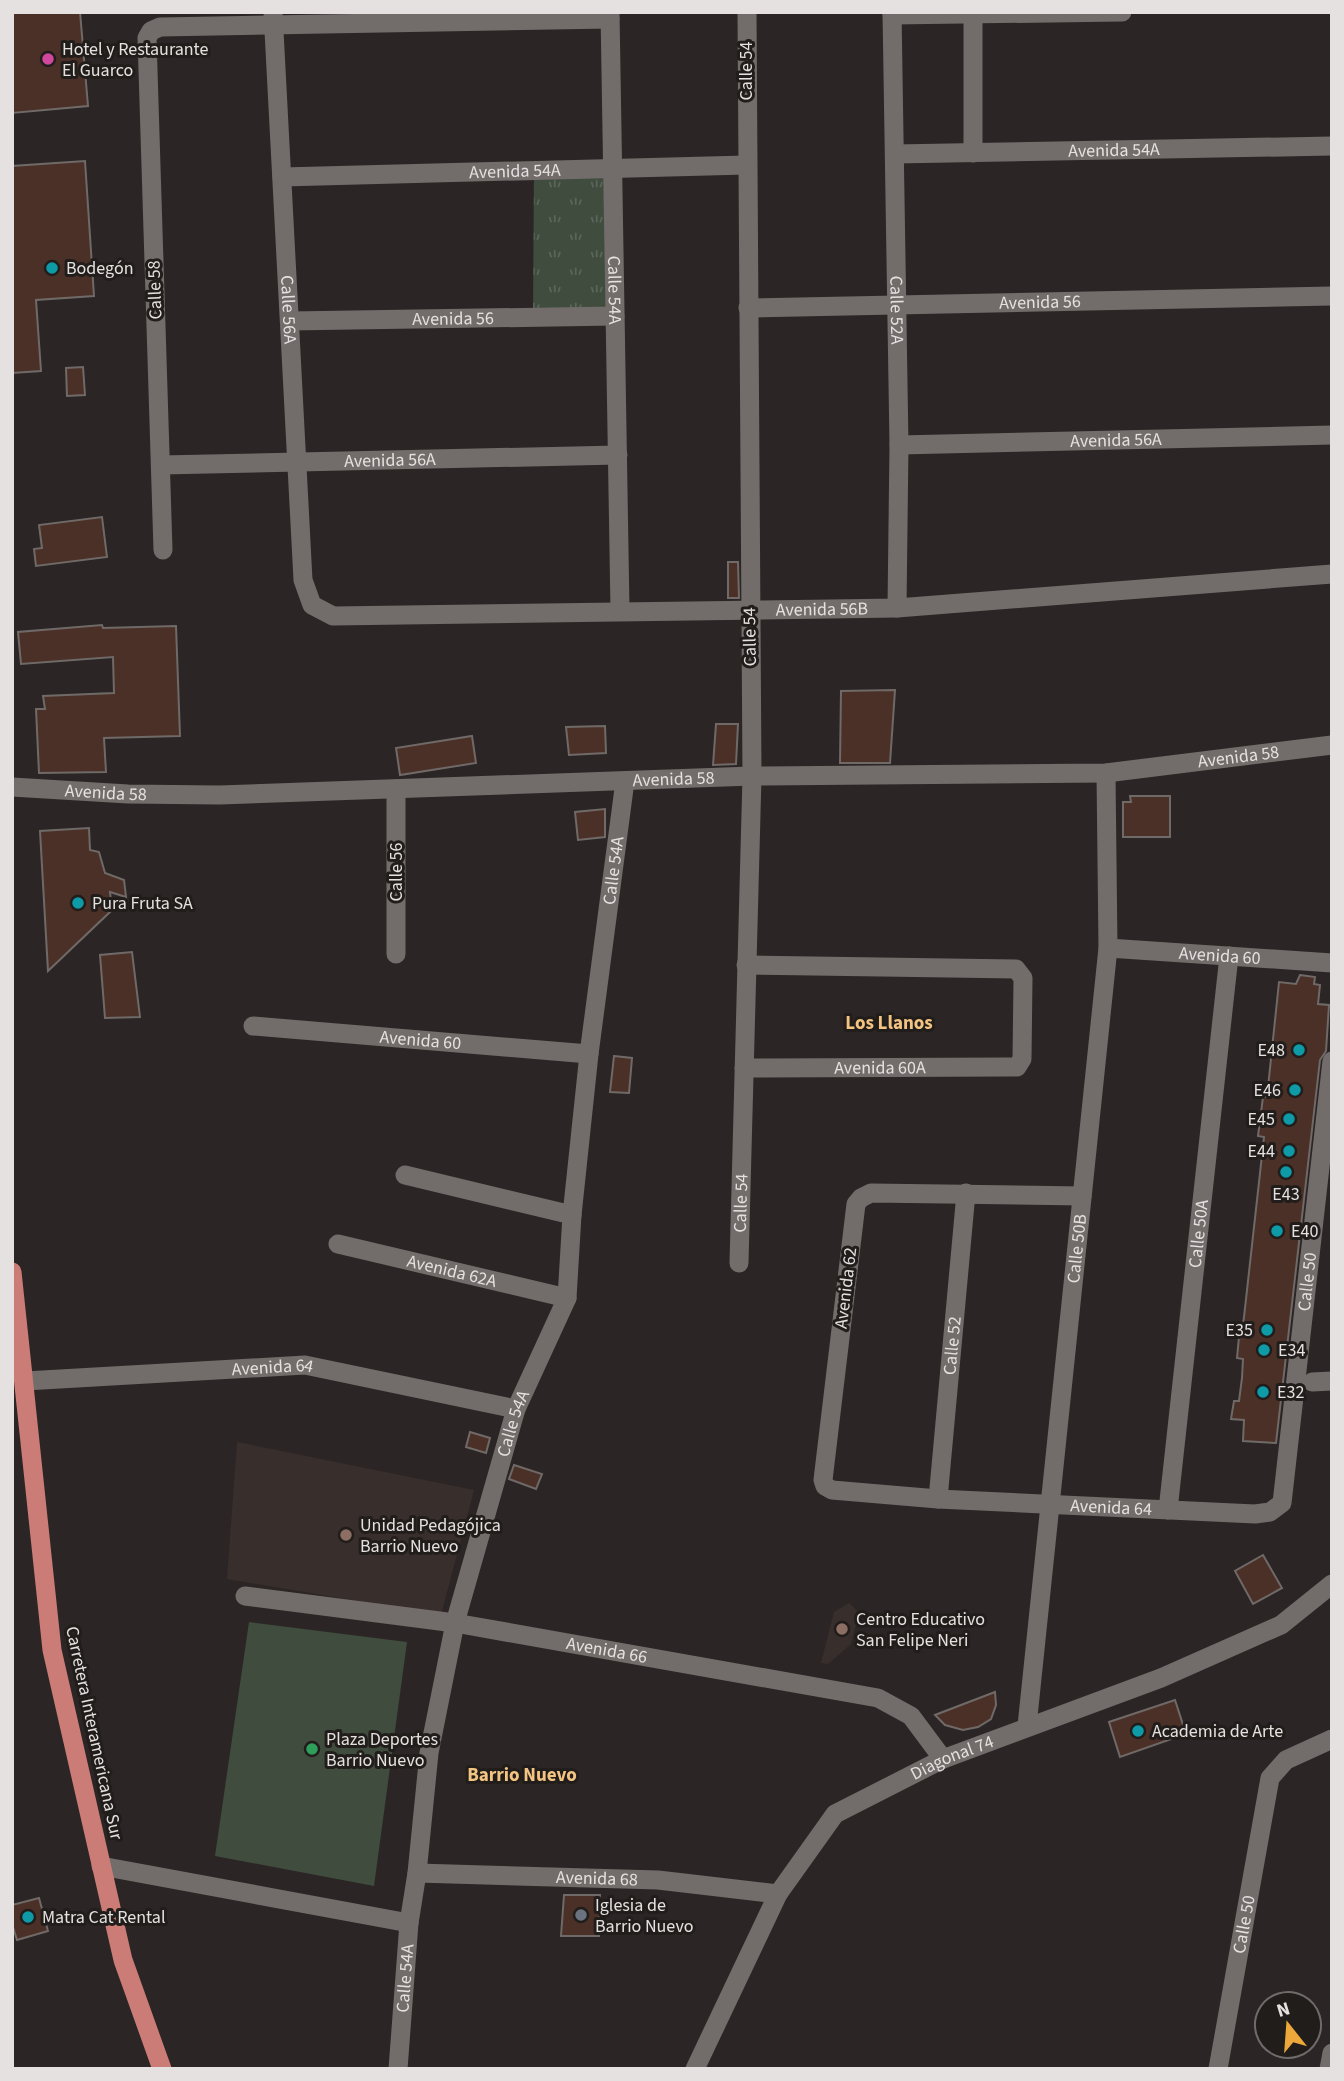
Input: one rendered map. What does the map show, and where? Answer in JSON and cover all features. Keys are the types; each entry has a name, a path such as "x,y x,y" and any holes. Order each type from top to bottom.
{"highway":[{"name":"Carretera Interamericana Sur","path":"12,1272 15,1325 24,1381 52,1650 123,1960 162,2069"}],"street":[{"name":"Calle 54","path":"739,1263 752,776 747,12"},
{"path":"892,14 1122,12"},
{"path":"973,13 973,153"},
{"name":"Calle 52A","path":"892,14 899,445 897,608"},
{"path":"273,19 610,16"},
{"name":"Calle 54A","path":"610,16 620,610"},
{"name":"Calle 58","path":"163,550 147,38 151,31 160,27 273,19"},
{"name":"Calle 56A","path":"273,19 303,580 312,604"},
{"name":"Avenida 54A","path":"895,154 1332,146"},
{"name":"Avenida 54A","path":"282,177 746,165"},
{"name":"Avenida 56","path":"748,308 1332,296"},
{"name":"Avenida 56","path":"290,321 615,316"},
{"name":"Avenida 56A","path":"899,445 1332,435"},
{"name":"Avenida 56A","path":"161,465 618,455"},
{"name":"Avenida 56B","path":"312,604 332,616 897,608 1332,573"},
{"name":"Avenida 58","path":"12,787 128,794 219,794 752,776 1105,773 1332,745"},
{"name":"Calle 50B","path":"1027,1726 1108,948 1105,773"},
{"name":"Calle 54A","path":"398,2069 409,1923 417,1873 429,1753 455,1623 516,1409 567,1298 572,1215 589,1054 625,781"},
{"name":"Calle 56","path":"396,789 396,954"},
{"name":"Avenida 60","path":"1108,948 1332,963"},
{"name":"Calle 50A","path":"1168,1510 1229,956"},
{"name":"Avenida 60A","path":"744,1068 1017,1066 1022,1059 1023,978 1016,969 746,965"},
{"name":"Avenida 60","path":"253,1026 589,1054"},
{"name":"Calle 50","path":"1282,1503 1324,1201 1332,1061"},
{"path":"405,1175 572,1215"},
{"name":"Avenida 62","path":"938,1499 832,1490 825,1486 823,1480 856,1204 871,1193 1083,1196"},
{"name":"Calle 52","path":"938,1499 966,1193"},
{"name":"Avenida 62A","path":"338,1244 567,1298"},
{"name":"Avenida 64","path":"24,1381 305,1365 516,1409"},
{"name":"Avenida 64","path":"938,1499 1255,1514 1270,1512 1282,1503"},
{"name":"Diagonal 74","path":"695,2069 778,1894 835,1814 943,1759 1161,1678 1281,1625 1332,1584"},
{"name":"Avenida 66","path":"245,1596 455,1623 878,1698 911,1716 943,1759"},
{"name":"Calle 50","path":"1218,2069 1270,1778 1286,1760 1332,1738"},
{"path":"102,1866 409,1923"},
{"name":"Avenida 68","path":"417,1873 658,1880 778,1894"},
{"path":"1329,2069 1332,2053"}],"shaded area":[{"name":"Unidad Pedagójica Barrio Nuevo","path":"237,1442 474,1490 441,1615 227,1579"},
{"name":"Centro Educativo San Felipe Neri","path":"849,1603 859,1613 851,1644 828,1664 821,1663 834,1612"}],"green space":[{"path":"613,169 615,316 533,317 534,170"},
{"name":"Plaza Deportes Barrio Nuevo","path":"249,1622 407,1642 374,1886 215,1856"}],"building":[{"name":"Hotel y Restaurante El Guarco","path":"12,12 80,12 88,106 12,113"},
{"path":"85,161 94,296 36,300 41,371 12,373 12,166"},
{"path":"83,367 85,395 67,396 66,368"},
{"path":"102,517 107,557 36,566 34,549 42,548 39,525"},
{"path":"728,562 738,562 739,598 728,598"},
{"path":"102,625 103,628 176,626 180,736 104,738 106,772 39,773 36,709 45,709 43,696 114,693 113,657 21,664 18,632"},
{"path":"895,690 890,763 840,763 841,691"},
{"path":"716,724 738,724 736,764 713,765"},
{"path":"605,726 606,753 569,755 566,727"},
{"path":"472,736 476,763 400,775 396,748"},
{"path":"1130,796 1170,796 1170,837 1123,837 1123,802 1131,802"},
{"path":"605,809 605,837 578,840 575,812"},
{"name":"Pura Fruta SA","path":"89,828 90,850 99,852 105,873 124,880 126,897 110,892 112,910 48,971 40,831"},
{"path":"132,952 140,1017 105,1018 100,955"},
{"path":"1300,975 1315,977 1314,984 1320,985 1318,1004 1329,1005 1326,1051 1320,1060 1276,1443 1243,1441 1244,1420 1231,1419 1234,1401 1239,1401 1242,1378 1243,1359 1237,1358 1264,1137 1258,1136 1263,1097 1267,1097 1279,982 1296,984"},
{"path":"614,1056 632,1058 629,1093 610,1092"},
{"path":"470,1432 490,1438 486,1453 466,1447"},
{"path":"514,1465 542,1474 536,1489 509,1479"},
{"path":"1263,1555 1282,1588 1253,1604 1235,1571"},
{"path":"995,1692 996,1705 991,1719 978,1727 963,1730 945,1725 935,1715"},
{"name":"Academia de Arte","path":"1175,1700 1186,1734 1120,1757 1109,1722"},
{"name":"Iglesia de Barrio Nuevo","path":"564,1895 600,1895 599,1936 561,1936"},
{"name":"Matra Cat Rental","path":"39,1898 48,1931 17,1940 12,1924 12,1905"}],"place":[{"name":"Hotel y Restaurante El Guarco","path":"48,59"},
{"name":"Bodegón","path":"52,268"},
{"name":"Pura Fruta SA","path":"78,903"},
{"name":"E48","path":"1299,1050"},
{"name":"E46","path":"1295,1090"},
{"name":"E45","path":"1289,1119"},
{"name":"E44","path":"1289,1151"},
{"name":"E43","path":"1286,1172"},
{"name":"E40","path":"1277,1231"},
{"name":"E35","path":"1267,1330"},
{"name":"E34","path":"1264,1350"},
{"name":"E32","path":"1263,1392"},
{"name":"Unidad Pedagójica Barrio Nuevo","path":"346,1535"},
{"name":"Centro Educativo San Felipe Neri","path":"842,1629"},
{"name":"Academia de Arte","path":"1138,1731"},
{"name":"Plaza Deportes Barrio Nuevo","path":"312,1749"},
{"name":"Iglesia de Barrio Nuevo","path":"581,1915"},
{"name":"Matra Cat Rental","path":"28,1917"}],"district":[{"name":"Los Llanos","path":"889,1023"},
{"name":"Barrio Nuevo","path":"522,1775"}]}
